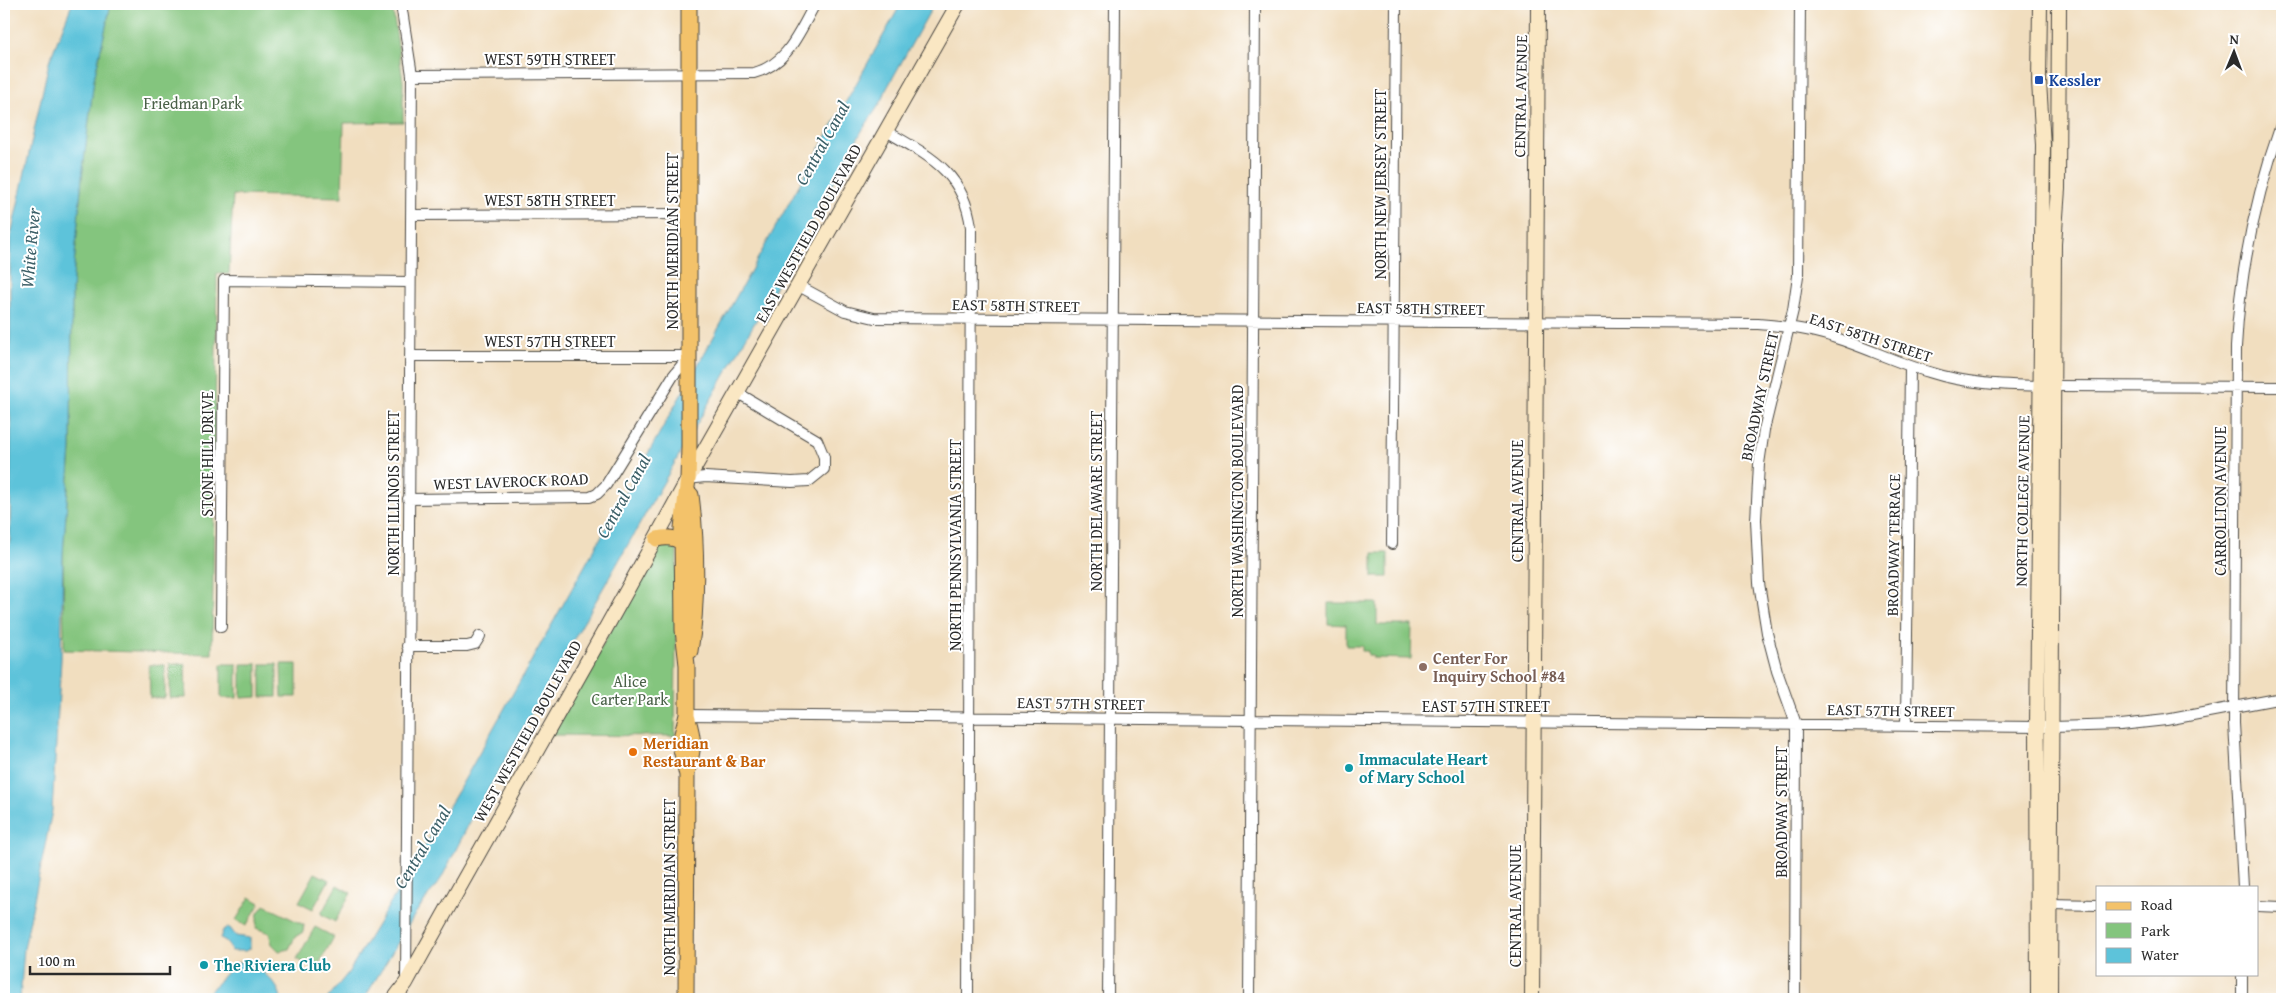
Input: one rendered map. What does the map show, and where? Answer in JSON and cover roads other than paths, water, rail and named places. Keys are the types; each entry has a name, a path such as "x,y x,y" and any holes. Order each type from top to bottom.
{"main road":[{"name":"NORTH MERIDIAN STREET","path":"688,665 683,630 682,519 688,479 689,448 689,4"},
{"name":"EAST WESTFIELD BOULEVARD","path":"688,479 958,4"},
{"name":"CENTRAL AVENUE","path":"1532,999 1538,4"},
{"name":"NORTH COLLEGE AVENUE","path":"2040,4 2039,82 2048,386 2052,727 2050,999"},
{"name":"NORTH COLLEGE AVENUE","path":"2038,999 2037,726 2048,386 2058,189 2058,4"},
{"name":"NORTH MERIDIAN STREET","path":"686,999 687,775 694,749 694,739 687,715 688,665 694,629 694,519 688,479"},
{"name":"WEST WESTFIELD BOULEVARD","path":"394,999 406,983 617,605 657,539 688,479"},
{"path":"657,539 667,537 682,543"}],"street":[{"name":"NORTH ILLINOIS STREET","path":"401,4 412,75 406,983"},
{"name":"WEST 59TH STREET","path":"412,75 746,74 762,71 774,65 789,50 815,4"},
{"name":"NORTH DELAWARE STREET","path":"1108,999 1115,4"},
{"name":"NORTH WASHINGTON BOULEVARD","path":"1249,999 1255,4"},
{"name":"NORTH NEW JERSEY STREET","path":"1392,544 1396,4"},
{"name":"BROADWAY STREET","path":"1795,999 1796,724 1780,682 1767,633 1759,582 1756,531 1757,486 1763,436 1795,302 1799,258 1800,4"},
{"name":"CARROLLTON AVENUE","path":"2243,886 2234,708 2235,387 2238,316 2246,254 2261,187 2282,122"},
{"name":"NORTH PENNSYLVANIA STREET","path":"886,131 937,162 955,181 964,197 972,231 968,999"},
{"name":"WEST 58TH STREET","path":"411,215 690,214"},
{"name":"STONE HILL DRIVE","path":"221,627 224,280 410,282"},
{"name":"EAST 58TH STREET","path":"799,286 826,302 857,315 874,318 1745,323 1789,327 1835,337 1910,366 1936,374 1983,384 2282,387"},
{"name":"WEST 57TH STREET","path":"410,356 690,356"},
{"name":"WEST LAVEROCK ROAD","path":"408,499 590,497 597,494 606,484 673,376 690,356"},
{"name":"BROADWAY TERRACE","path":"1906,725 1910,366"},
{"path":"688,479 704,477 792,482 809,481 824,470 824,457 817,440 738,393"},
{"path":"407,646 466,646 475,644 480,636"},
{"name":"EAST 57TH STREET","path":"687,715 2052,727 2121,725 2166,720 2282,698"},
{"path":"2050,904 2096,905"},
{"path":"2258,906 2282,906"},
{"path":"2242,976 2242,999"}],"water":[{"name":"White River","path":"72,4 111,4 94,79 82,177 72,289 71,449 63,554 61,659 52,811 24,949 20,999 4,999 4,577 10,540 11,428 8,392 10,240 49,62"},
{"name":"Central Canal","path":"901,4 934,4 886,90 883,99 863,129 774,289 473,816 441,879 417,911 364,999 327,999 348,973 458,791"},
{"path":"230,928 236,936 250,938 250,949 232,951 226,941 220,938 223,930"},
{"path":"245,961 268,976 277,987 281,999 203,999 235,963"}],"place":[{"name":"Kessler","path":"2039,80"},
{"name":"Center For Inquiry School #84","path":"1423,667"},
{"name":"Meridian Restaurant & Bar","path":"633,752"},
{"name":"Immaculate Heart of Mary School","path":"1349,768"},
{"name":"The Riviera Club","path":"204,965"}],"park label":[{"name":"Friedman Park","path":"193,103"},
{"name":"Alice Carter Park","path":"630,690"}]}
